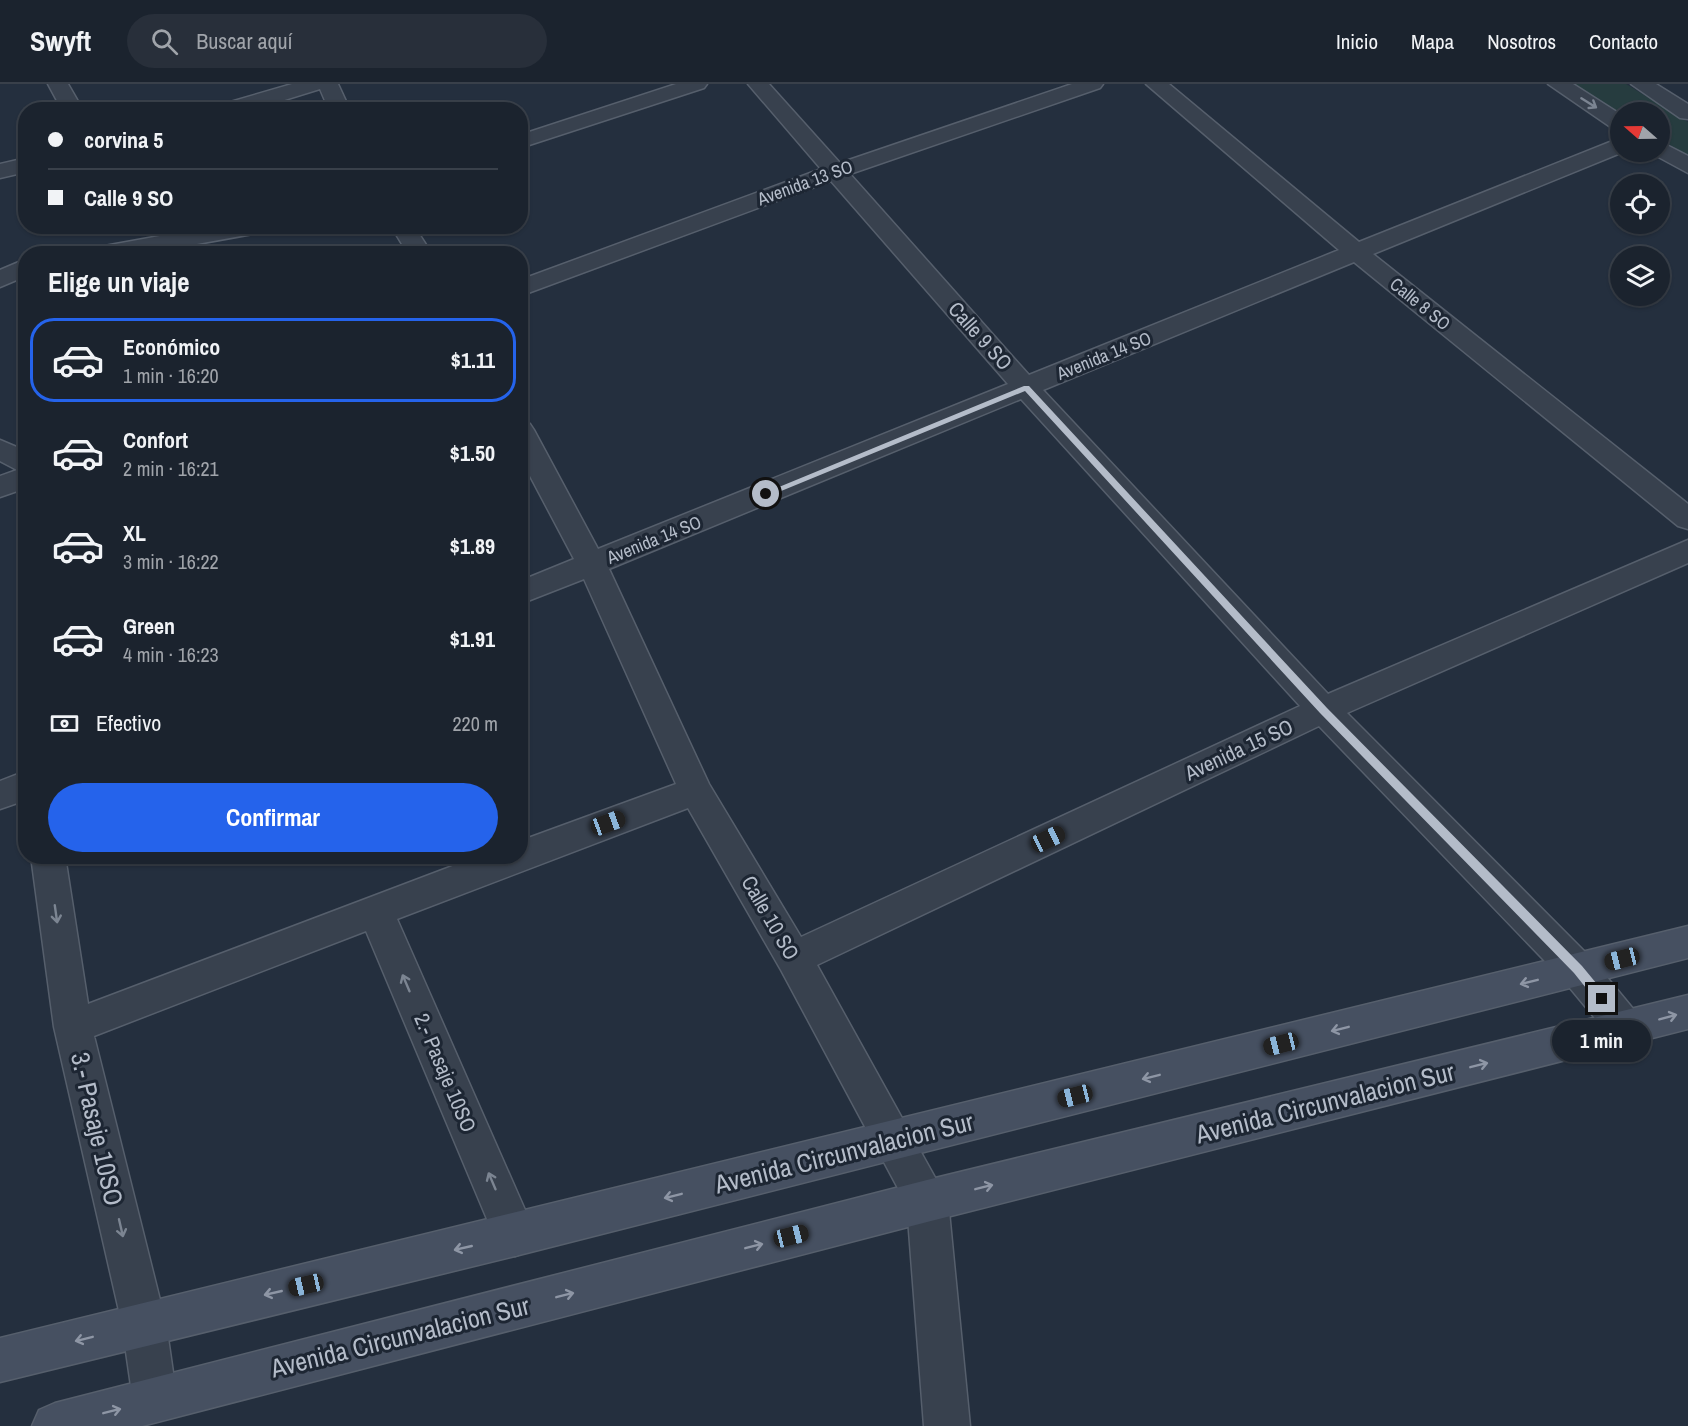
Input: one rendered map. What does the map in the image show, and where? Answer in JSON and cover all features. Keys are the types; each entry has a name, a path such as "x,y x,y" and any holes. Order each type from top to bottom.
{"main road":[{"name":"Avenida Circunvalacion Sur","path":"0,1360 515,1235 1688,942"},
{"name":"Avenida Circunvalacion Sur","path":"55,1426 927,1201 1688,1012"}],"street":[{"path":"58,84 68,102"},
{"path":"254,102 314,84"},
{"path":"328,84 336,102"},
{"path":"528,139 697,84"},
{"name":"Calle 9 SO","path":"758,84 1026,388 1323,710 1578,970 1626,1028"},
{"name":"Avenida 13 SO","path":"528,286 834,172 1093,84"},
{"name":"Calle 8 SO","path":"1156,84 1357,253 1688,519"},
{"path":"1558,84 1610,117"},
{"path":"1641,84 1688,113"},
{"name":"Avenida 14 SO","path":"528,590 1610,149"},
{"path":"1670,155 1688,166"},
{"path":"0,171 18,167"},
{"path":"144,246 213,234"},
{"path":"0,280 18,265"},
{"name":"Calle 10 SO","path":"528,445 592,565 696,791 794,958 892,1141 927,1201 947,1426"},
{"path":"0,449 18,459"},
{"path":"0,487 18,480"},
{"name":"Avenida 15 SO","path":"794,958 1323,710 1688,551"},
{"path":"0,795 18,788"},
{"path":"528,853 696,791"},
{"name":"3.- Pasaje 10SO","path":"49,864 73,1027 144,1324 155,1400"},
{"path":"73,1027 499,864"},
{"name":"2.- Pasaje 10SO","path":"375,910 515,1235"}],"green space":[{"path":"1573,84 1626,84 1655,102 1610,102 1610,107"},
{"path":"1670,111 1688,122 1688,156 1670,145"}],"route":[{"path":"766,494 1026,388 1323,710 1578,970 1602,999"}]}
